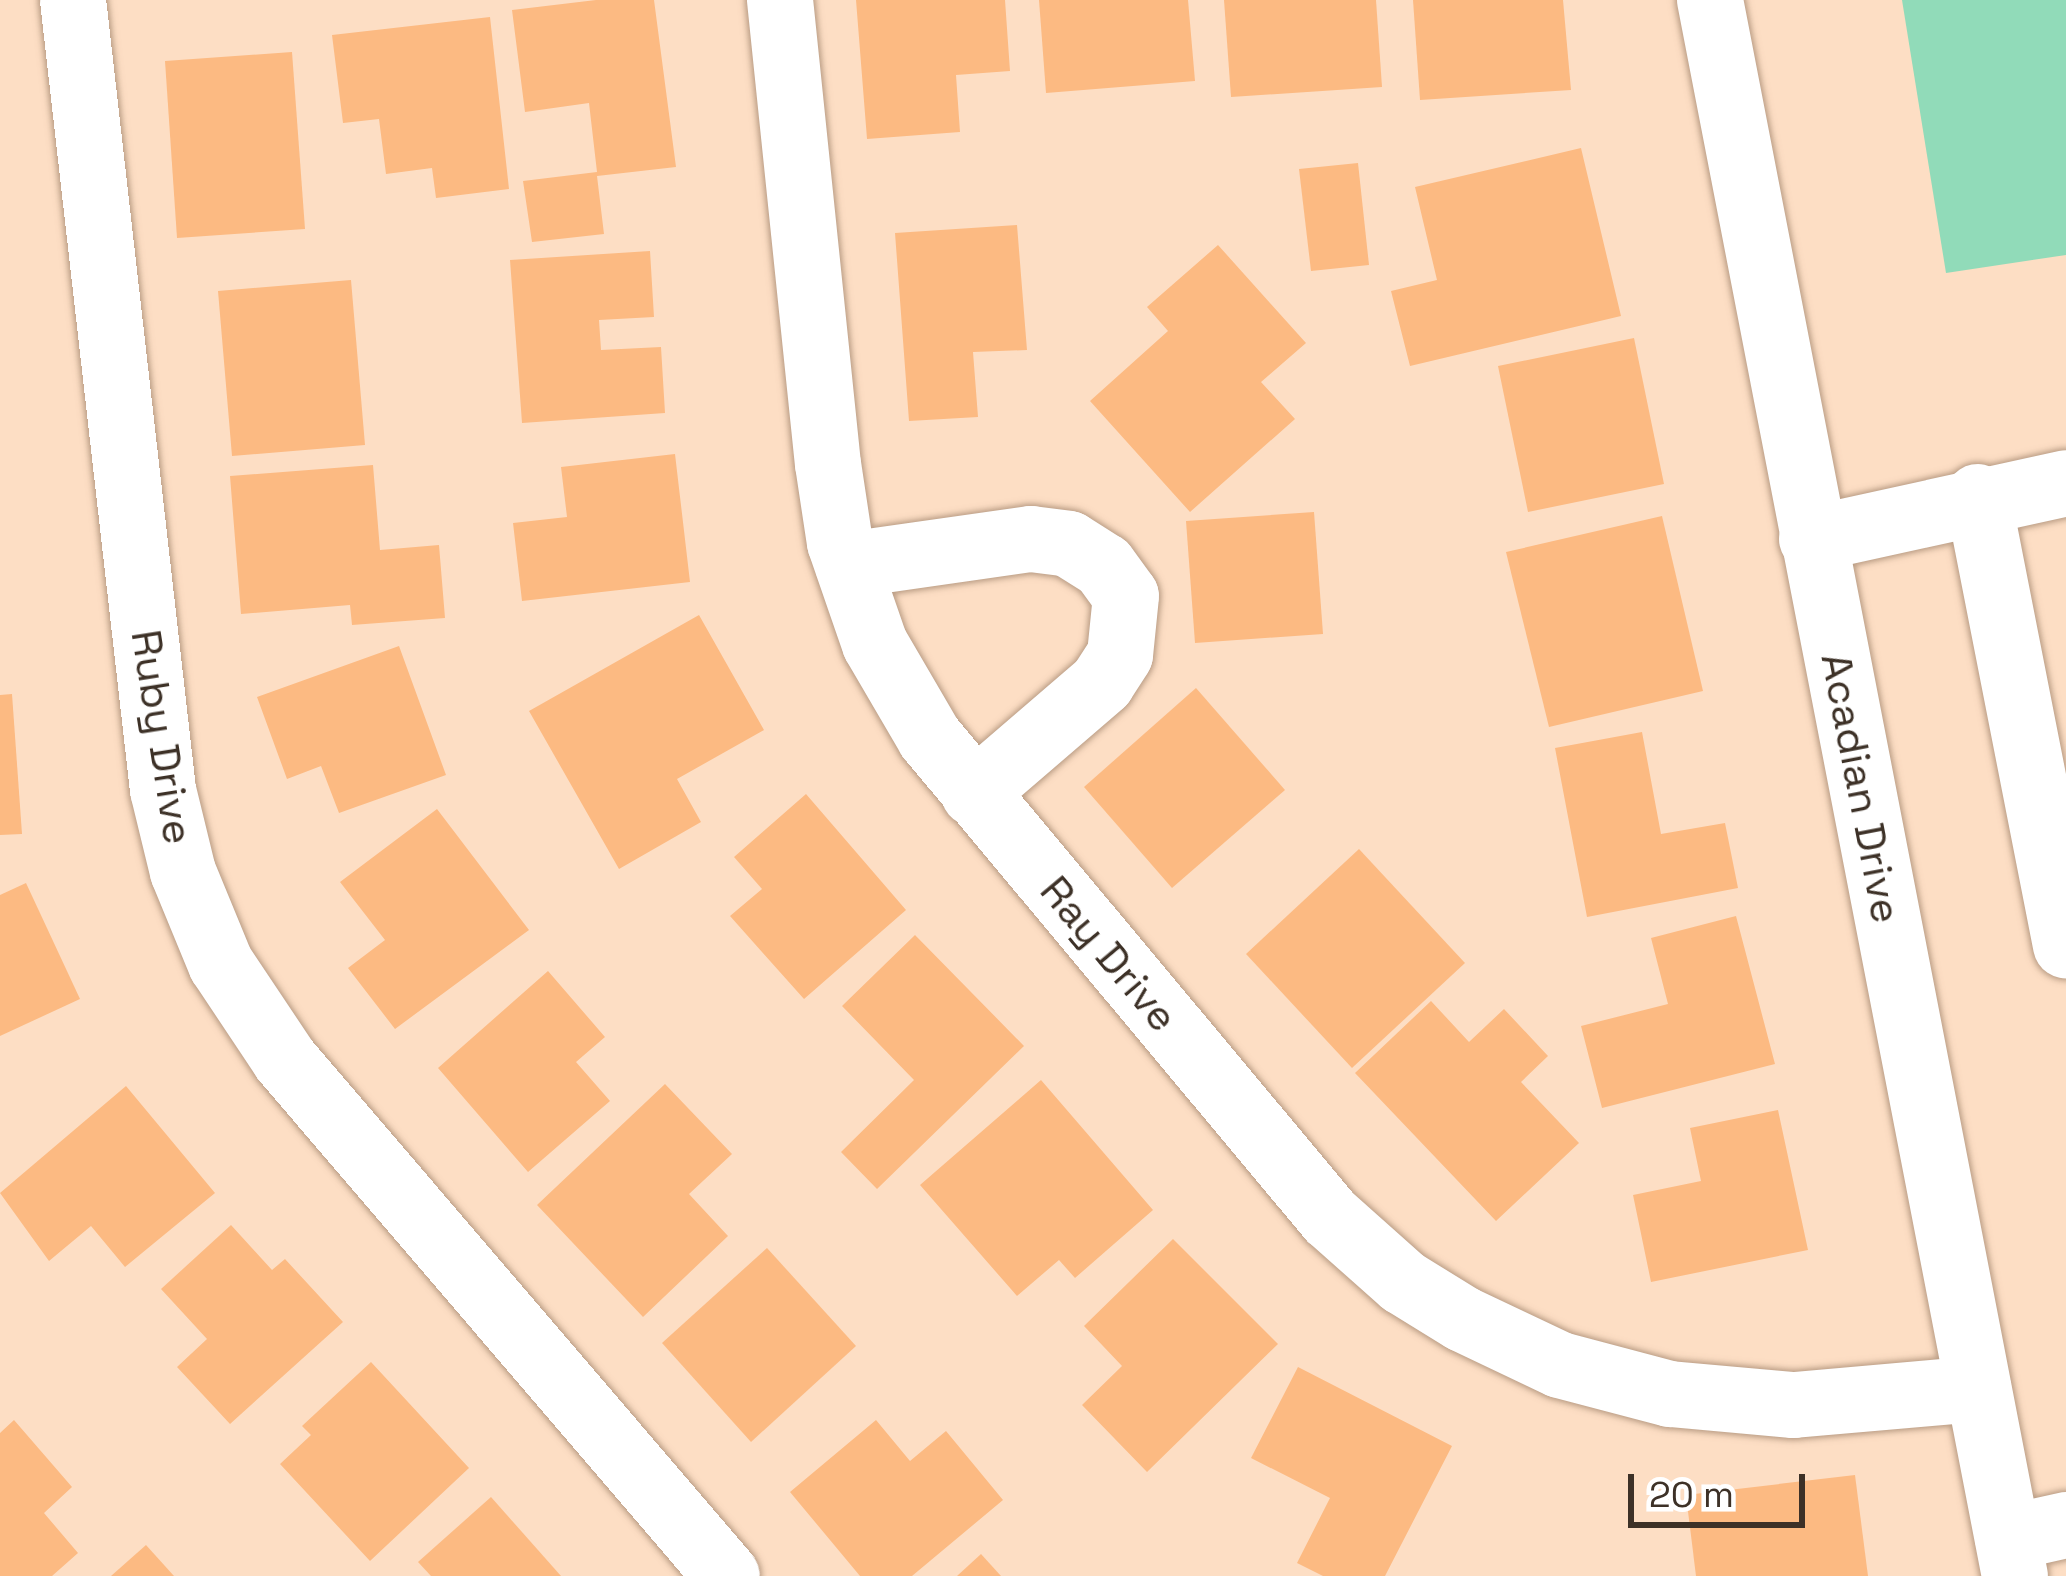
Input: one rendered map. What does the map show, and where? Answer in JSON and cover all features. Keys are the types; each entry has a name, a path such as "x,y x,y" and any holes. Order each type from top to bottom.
{"street":[{"name":"Ruby Drive","path":"73,0 164,790 183,872 213,946 285,1060 727,1576"},
{"name":"Ray Drive","path":"780,0 828,464 848,565 874,644 930,739 1330,1217 1402,1282 1463,1319 1560,1365 1670,1394 1794,1405 1978,1389"},
{"name":"Acadian Drive","path":"1710,0 1978,1389 2029,1546"},
{"path":"1812,539 1978,497 2066,483"},
{"path":"1978,497 2066,945"},
{"path":"848,565 1050,542 1104,566 1126,596 1120,656 1102,683 974,793"}],"green space":[{"path":"1902,0 2066,0 2066,255 1946,273"}],"building":[{"path":"596,0 654,0 676,167 597,176 604,234 532,242 523,181 597,172 589,103 525,112 512,10"},
{"path":"856,0 1005,0 1010,71 956,75 960,132 867,139"},
{"path":"1039,0 1188,0 1195,81 1046,93"},
{"path":"1224,0 1376,0 1382,87 1231,97"},
{"path":"1413,0 1563,0 1571,90 1420,100"},
{"path":"490,17 509,189 436,198 432,168 386,174 379,119 343,123 332,35"},
{"path":"292,52 305,229 177,238 165,61"},
{"path":"1581,148 1621,316 1410,366 1391,291 1437,280 1415,187"},
{"path":"1358,163 1369,265 1311,271 1299,169"},
{"path":"1017,225 1027,350 973,352 978,417 909,421 895,233"},
{"path":"1218,245 1306,343 1261,382 1295,419 1190,512 1090,401 1168,331 1147,307"},
{"path":"650,251 654,317 599,320 601,350 661,347 665,413 522,423 510,260"},
{"path":"351,280 365,445 232,456 218,291"},
{"path":"1634,338 1664,484 1528,512 1498,366"},
{"path":"675,454 690,582 522,601 513,523 567,517 561,467"},
{"path":"373,465 380,550 439,545 445,618 352,625 350,605 241,614 230,476"},
{"path":"1314,512 1323,634 1195,643 1186,521"},
{"path":"1662,516 1703,691 1549,727 1506,552"},
{"path":"699,615 764,730 677,779 701,822 619,869 529,711"},
{"path":"399,646 446,775 339,813 321,766 287,779 257,697"},
{"path":"1196,688 1285,790 1172,888 1084,787"},
{"path":"12,694 22,834 0,835 0,695"},
{"path":"1642,732 1661,834 1725,823 1738,888 1587,917 1555,748"},
{"path":"806,794 906,910 804,999 730,916 762,889 734,857"},
{"path":"437,809 529,930 395,1029 348,968 385,940 340,882"},
{"path":"1359,849 1465,963 1352,1068 1246,954"},
{"path":"26,883 80,999 0,1036 0,895"},
{"path":"1736,916 1775,1064 1602,1108 1581,1026 1668,1004 1651,938"},
{"path":"915,935 1024,1046 877,1189 841,1152 914,1080 842,1006"},
{"path":"548,971 605,1037 576,1062 610,1101 528,1172 438,1068"},
{"path":"1431,1001 1469,1042 1504,1009 1548,1056 1521,1082 1579,1143 1496,1221 1355,1073"},
{"path":"1041,1080 1153,1210 1075,1278 1059,1260 1017,1296 920,1185"},
{"path":"665,1084 732,1154 689,1194 728,1236 643,1317 537,1205"},
{"path":"126,1086 215,1193 125,1267 91,1226 49,1261 0,1193"},
{"path":"1778,1110 1808,1250 1651,1282 1633,1195 1701,1181 1690,1128"},
{"path":"231,1225 272,1270 285,1259 343,1322 230,1424 177,1367 207,1339 161,1289"},
{"path":"1173,1239 1278,1344 1147,1472 1082,1405 1122,1366 1084,1326"},
{"path":"767,1248 856,1346 751,1442 662,1343"},
{"path":"371,1362 469,1468 370,1561 280,1464 311,1435 302,1426"},
{"path":"1298,1367 1452,1446 1385,1576 1323,1576 1297,1563 1330,1498 1251,1458"},
{"path":"14,1420 72,1487 44,1513 78,1553 52,1576 0,1576 0,1433"},
{"path":"876,1420 910,1461 946,1431 1003,1500 912,1576 860,1576 790,1492"},
{"path":"1855,1475 1868,1576 1696,1576 1686,1495"},
{"path":"491,1497 561,1576 431,1576 418,1562"},
{"path":"146,1545 174,1576 111,1576"},
{"path":"981,1554 1001,1576 957,1576"}]}
